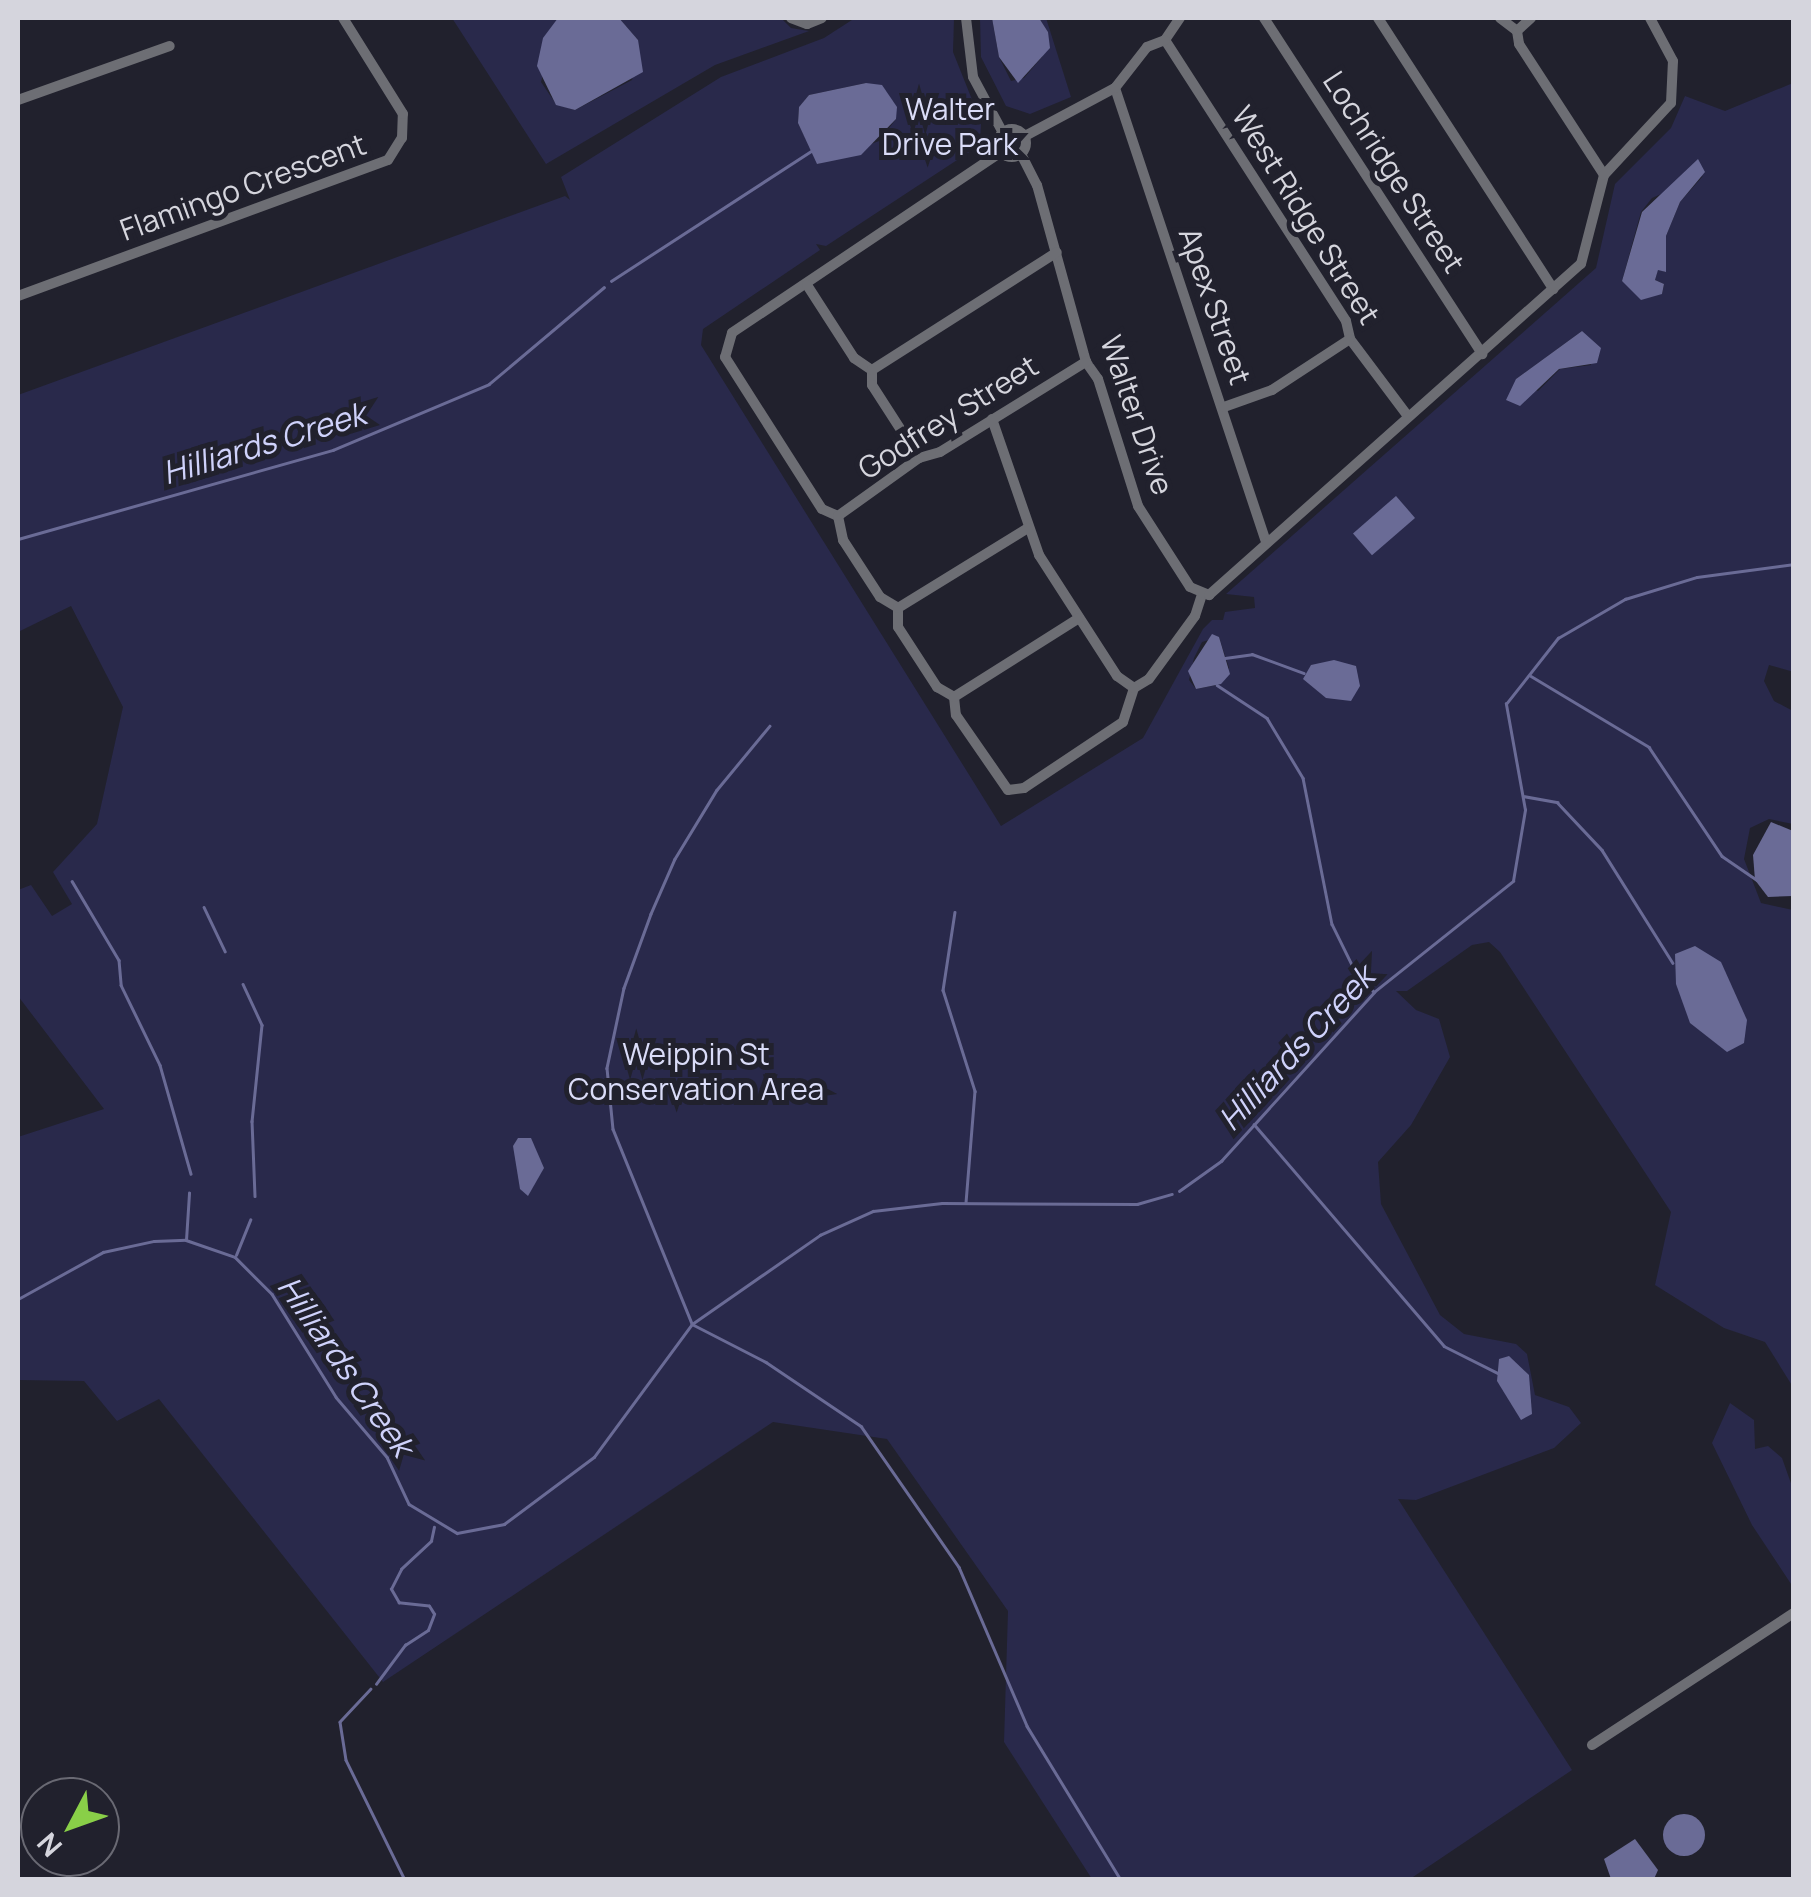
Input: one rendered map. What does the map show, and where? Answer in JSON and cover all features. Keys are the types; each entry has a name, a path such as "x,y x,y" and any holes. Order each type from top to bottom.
{"street":[{"name":"Flamingo Crescent","path":"18,296 388,160 402,138 403,114 343,18"},
{"path":"791,18 806,24 822,18"},
{"path":"966,18 973,77 1002,132 1001,152"},
{"path":"1024,136 1115,88 1147,47 1166,40 1180,18"},
{"name":"Lochridge Street","path":"1264,18 1482,354"},
{"path":"1378,18 1552,289"},
{"path":"1500,18 1517,31 1522,50 1604,174"},
{"path":"1517,31 1530,18"},
{"path":"954,697 956,715 996,778 1018,791 1123,722 1134,688 1149,679 1195,616 1202,594 1218,589 1266,540 1399,429 1407,415 1448,385 1581,264 1604,174 1670,102 1673,60 1650,18"},
{"name":"West Ridge Street","path":"1166,40 1346,322 1350,339 1407,415"},
{"path":"18,100 170,46"},
{"name":"Apex Street","path":"1115,88 1212,391 1224,407 1224,430 1266,540"},
{"path":"1002,132 1016,129 1024,136"},
{"path":"898,608 880,597 842,540 838,516 822,509 724,352 732,332 807,285 822,269 1001,152 1021,154 1024,136"},
{"name":"Walter Drive","path":"1021,154 1057,252 1086,362 1098,379 1138,506 1190,587 1202,594"},
{"path":"872,370 1057,252"},
{"path":"807,285 854,358 872,370"},
{"path":"1224,407 1262,396 1350,339"},
{"name":"Godfrey Street","path":"838,516 919,458 940,452 1086,362"},
{"path":"872,370 872,385 919,458"},
{"path":"992,419 1028,528 1079,618 1118,676 1134,688"},
{"path":"898,608 1028,528"},
{"path":"898,608 898,627 938,687 954,697"},
{"path":"954,697 1079,618"},
{"path":"1592,1745 1794,1613"}],"green space":[{"path":"452,18 558,18 541,82 556,104 575,110 632,80 638,40 619,18 781,18 791,28 809,31 715,65 546,164"},
{"name":"Weippin St Conservation Area","path":"855,18 954,18 953,52 981,122 980,145 826,246 816,244 820,250 703,329 701,345 1001,826 1143,738 1203,629 1212,620 1223,620 1225,612 1255,608 1254,597 1226,594 1596,268 1615,184 1671,128 1685,96 1725,111 1793,83 1794,672 1769,665 1764,681 1774,701 1793,711 1793,824 1769,819 1750,828 1744,859 1761,903 1793,910 1793,1387 1765,1342 1724,1328 1655,1285 1671,1212 1500,952 1489,942 1472,945 1407,991 1396,991 1416,1010 1439,1019 1450,1057 1411,1125 1378,1162 1381,1204 1440,1315 1464,1334 1516,1344 1527,1354 1535,1395 1569,1407 1581,1423 1554,1448 1416,1500 1398,1499 1572,1770 1410,1879 1092,1879 1004,1742 1008,1611 887,1439 773,1422 383,1682 159,1399 117,1421 84,1381 18,1380 18,1137 104,1109 18,996 18,890 31,885 52,916 72,904 53,872 97,824 123,707 71,606 18,632 18,395 565,196 570,200 561,177 721,77 824,38","holes":["866,83 896,119 879,141 818,164 798,123 799,107 809,95","1703,176 1680,202 1666,236 1665,272 1658,269 1655,280 1664,284 1662,294 1622,281 1641,212 1652,198","1582,331 1591,365 1560,369 1538,391 1516,379","1219,637 1229,668 1217,685 1196,689 1189,680 1202,642"]},
{"path":"980,18 992,18 999,57 1011,81 1024,78 1042,57 1048,32 1039,18 1046,18 1071,97 1030,114 1006,106 981,57"},
{"path":"1730,1403 1754,1420 1755,1449 1768,1446 1782,1458 1793,1489 1793,1587 1752,1525 1712,1443"}],"water":[{"path":"558,18 619,18 638,40 643,72 575,110 556,105 537,66 543,38"},
{"path":"992,18 1039,18 1048,32 1050,48 1018,83 999,57"},
{"path":"866,83 882,85 897,107 896,119 861,155 817,164 798,123 799,107 809,95"},
{"path":"1698,159 1705,172 1680,202 1666,236 1666,272 1658,270 1655,280 1664,284 1662,294 1641,300 1622,281 1642,212"},
{"path":"1582,331 1601,348 1597,363 1559,369 1520,406 1506,400 1516,379"},
{"path":"1396,496 1415,518 1372,555 1353,533"},
{"path":"1212,634 1219,637 1230,674 1221,684 1196,689 1188,671"},
{"path":"1334,660 1356,666 1360,686 1351,701 1326,698 1303,679 1311,665"},
{"path":"1771,822 1793,831 1793,896 1768,897 1755,880 1753,855"},
{"path":"1695,946 1721,962 1747,1020 1744,1043 1727,1052 1690,1023 1676,984 1675,954"},
{"path":"518,1138 531,1138 544,1168 528,1196 520,1189 513,1146"},
{"path":"1509,1356 1529,1375 1532,1414 1521,1420 1497,1381 1499,1359"},
{"path":"1684,1814 1699,1820 1705,1835 1699,1850 1684,1856 1669,1850 1663,1835 1669,1820"},
{"path":"1635,1839 1658,1870 1654,1879 1611,1879 1604,1859"}],"waterway":[{"name":"Hilliards Creek","path":"611,281 811,151"},
{"name":"Hilliards Creek","path":"18,539 333,450 489,384 604,287"},
{"name":"Hilliards Creek","path":"1179,1191 1221,1161 1374,992 1513,881 1525,810 1506,704 1558,638 1625,599 1697,577 1794,564"},
{"path":"1225,658 1252,654 1304,673"},
{"path":"1531,676 1649,747 1722,856 1757,880"},
{"path":"1217,685 1267,718 1303,778 1332,924 1354,969 1373,991"},
{"path":"770,726 717,790 675,859 651,914 624,988 607,1068 613,1129 692,1324 766,1362 861,1426 959,1567 1027,1726 1121,1880"},
{"path":"1523,796 1557,802 1602,850 1673,963"},
{"path":"72,881 119,960 121,985 160,1065 191,1174"},
{"path":"204,907 225,951"},
{"path":"955,912 943,990 975,1091 966,1203"},
{"path":"243,984 262,1025 252,1121 255,1196"},
{"path":"1254,1124 1444,1346 1498,1373"},
{"path":"186,1240 189,1193"},
{"name":"Hilliards Creek","path":"18,1299 103,1252 154,1241 186,1240 235,1257 272,1294 336,1397 387,1457 409,1504 457,1533 504,1524 594,1457 692,1324 820,1235 873,1211 942,1203 1137,1204 1172,1194"},
{"path":"236,1255 250,1220"},
{"path":"376,1684 405,1645 428,1630 434,1614 429,1606 399,1603 391,1589 401,1569 431,1541 434,1527"},
{"path":"371,1689 340,1722 346,1760 405,1880"}],"park label":[{"name":"Walter Drive Park","path":"950,126"}]}
